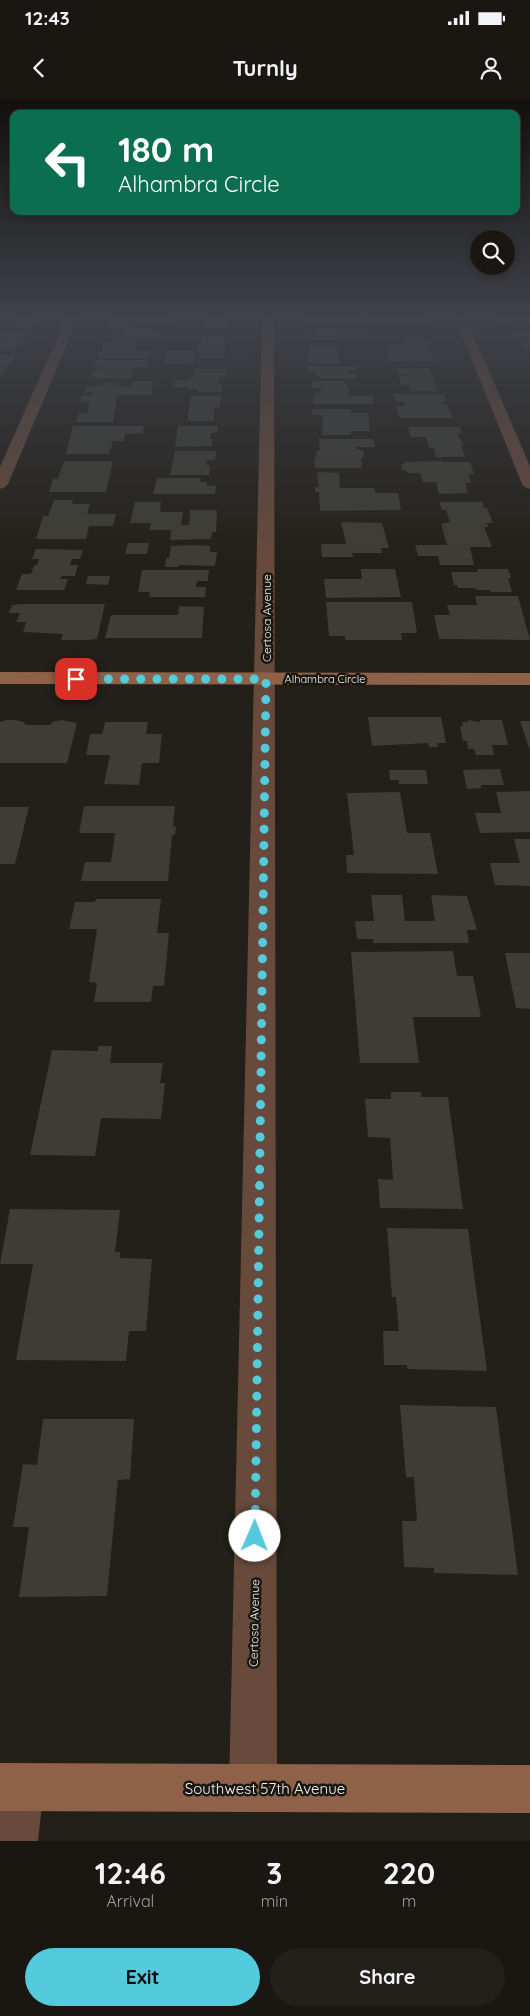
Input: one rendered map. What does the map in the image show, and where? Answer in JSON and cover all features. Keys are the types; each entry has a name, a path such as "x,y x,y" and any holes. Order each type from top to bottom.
{"street":[{"path":"0,484 37,399"},
{"name":"Certosa Avenue","path":"253,1788 266,679 267,399"},
{"path":"494,399 530,484"},
{"name":"Alhambra Circle","path":"0,678 530,679"},
{"path":"10,1787 13,1841"},
{"name":"Southwest 57th Avenue","path":"10,1787 530,1789"}],"building":[{"path":"81,399 116,399 113,422 76,422 79,413 87,413 90,402 80,402"},
{"path":"190,399 221,399 220,407 214,407 214,421 187,421"},
{"path":"313,399 373,399 374,404 313,404"},
{"path":"394,399 445,399 446,401 443,401 444,404 446,404 453,418 399,418 396,406 406,405 405,402 395,401"},
{"path":"312,409 351,409 351,413 368,413 370,431 351,431 351,435 322,435 323,415 311,415"},
{"path":"73,426 144,426 143,433 125,434 124,441 113,441 109,454 66,454"},
{"path":"178,426 218,426 217,433 211,433 210,439 213,439 212,446 175,447"},
{"path":"408,427 460,427 462,433 457,433 464,445 461,445 465,457 436,457 434,448 429,448 426,437 411,437"},
{"path":"319,439 373,439 375,447 356,447 357,450 363,450 364,457 361,458 362,468 315,468 314,457 317,457 316,451 320,451"},
{"path":"175,451 216,451 215,460 207,460 206,465 210,465 209,475 170,475"},
{"path":"64,461 113,461 106,492 49,492 53,479 58,479"},
{"path":"404,462 470,462 474,474 468,474 471,483 465,483 468,493 439,494 436,482 423,482 420,473 407,473 406,470 402,470 401,464 405,464"},
{"path":"317,472 339,473 340,488 374,488 375,493 398,493 401,510 320,511 319,492 315,492 315,487 319,487"},
{"path":"157,478 201,478 200,482 207,482 207,486 216,486 215,494 153,494"},
{"path":"54,500 73,500 72,504 90,504 87,514 116,514 113,526 89,526 86,539 36,539 43,516 48,516"},
{"path":"135,502 161,502 160,512 183,512 181,525 189,525 190,510 215,510 217,512 216,532 212,532 211,539 170,540 171,530 149,530 151,523 130,523"},
{"path":"439,502 483,502 484,508 487,508 493,523 487,523 488,527 484,527 492,547 470,547 474,565 440,565 438,556 418,556 415,545 447,545 441,524 450,522 446,510 442,510"},
{"path":"341,522 382,523 389,548 381,548 382,553 352,553 353,557 322,557 321,544 346,544"},
{"path":"128,543 149,543 147,554 125,554"},
{"path":"171,546 210,546 210,552 217,552 215,566 179,565 178,567 165,567 166,558 169,558"},
{"path":"36,549 83,550 80,559 72,559 70,565 78,565 75,576 62,576 60,579 68,579 64,590 16,590 22,574 31,574 34,565 37,565 39,559 32,559"},
{"path":"361,569 395,569 401,597 326,598 324,579 362,579"},
{"path":"477,569 508,569 511,578 508,578 512,592 491,592 490,590 476,590 475,588 458,588 457,585 454,585 451,572 478,572"},
{"path":"142,570 209,570 208,581 197,581 196,587 206,587 205,597 149,597 150,592 138,592"},
{"path":"88,576 110,576 108,585 86,584"},
{"path":"475,596 518,596 530,640 439,639 434,615 450,615 447,605 477,605"},
{"path":"326,602 412,602 417,633 401,633 402,640 345,640 345,636 329,636"},
{"path":"105,604 97,639 61,640 63,634 23,632 26,622 16,622 20,613 9,613 12,605"},
{"path":"179,606 204,607 202,638 105,638 111,615 178,615"},
{"path":"368,717 441,717 446,743 437,743 438,747 429,747 428,743 372,746"},
{"path":"6,720 24,722 25,725 51,725 52,722 61,720 77,723 67,763 0,763 0,722"},
{"path":"468,720 480,722 480,720 502,720 508,745 492,745 494,755 476,755 474,749 468,749 467,741 463,741 460,726 463,726 462,722 468,722"},
{"path":"520,721 530,721 530,751"},
{"path":"105,722 148,722 146,734 162,734 159,763 142,763 139,785 104,784 110,755 86,755 90,734 102,734"},
{"path":"500,769 504,785 481,785 481,788 467,789 463,770"},
{"path":"389,770 426,770 428,784 399,784 399,780 390,780"},
{"path":"530,791 530,832 480,833 475,813 501,813 496,792"},
{"path":"400,792 407,833 430,833 438,874 347,873 346,855 354,855 347,793"},
{"path":"84,806 175,806 173,826 176,826 175,835 172,835 168,881 81,881 85,862 111,862 115,833 79,833"},
{"path":"0,807 29,807 15,864 0,864"},
{"path":"514,839 530,839 530,886 495,885 490,863 520,863"},
{"path":"371,895 402,895 405,921 435,921 431,895 467,896 477,930 467,930 469,943 373,943 373,939 357,939 355,921 374,921"},
{"path":"96,899 161,899 157,933 169,933 164,986 153,986 151,1002 94,1002 97,983 89,982 97,929 69,929 75,902 95,902"},
{"path":"453,951 457,976 473,976 481,1017 413,1017 419,1063 360,1063 351,952"},
{"path":"505,953 530,953 530,1009 516,1008"},
{"path":"98,1046 112,1046 110,1063 163,1063 160,1083 165,1083 161,1119 101,1118 95,1156 30,1155 52,1050 98,1051"},
{"path":"391,1092 421,1092 421,1097 448,1097 463,1209 380,1208 378,1179 393,1180 390,1138 368,1137 365,1099 391,1099"},
{"path":"10,1209 120,1210 115,1252 120,1252 120,1258 152,1259 146,1331 129,1331 126,1361 16,1360 33,1264 0,1264"},
{"path":"387,1228 468,1229 487,1371 407,1369 407,1365 384,1365 383,1331 399,1331 396,1297 392,1297"},
{"path":"400,1405 496,1407 518,1575 434,1573 434,1568 404,1567 402,1521 417,1521 414,1477 406,1477"},
{"path":"43,1419 134,1419 130,1479 118,1480 107,1596 19,1597 29,1527 13,1527 23,1464 37,1465"}],"route":[{"path":"76,679 266,679 255,1536"}]}
